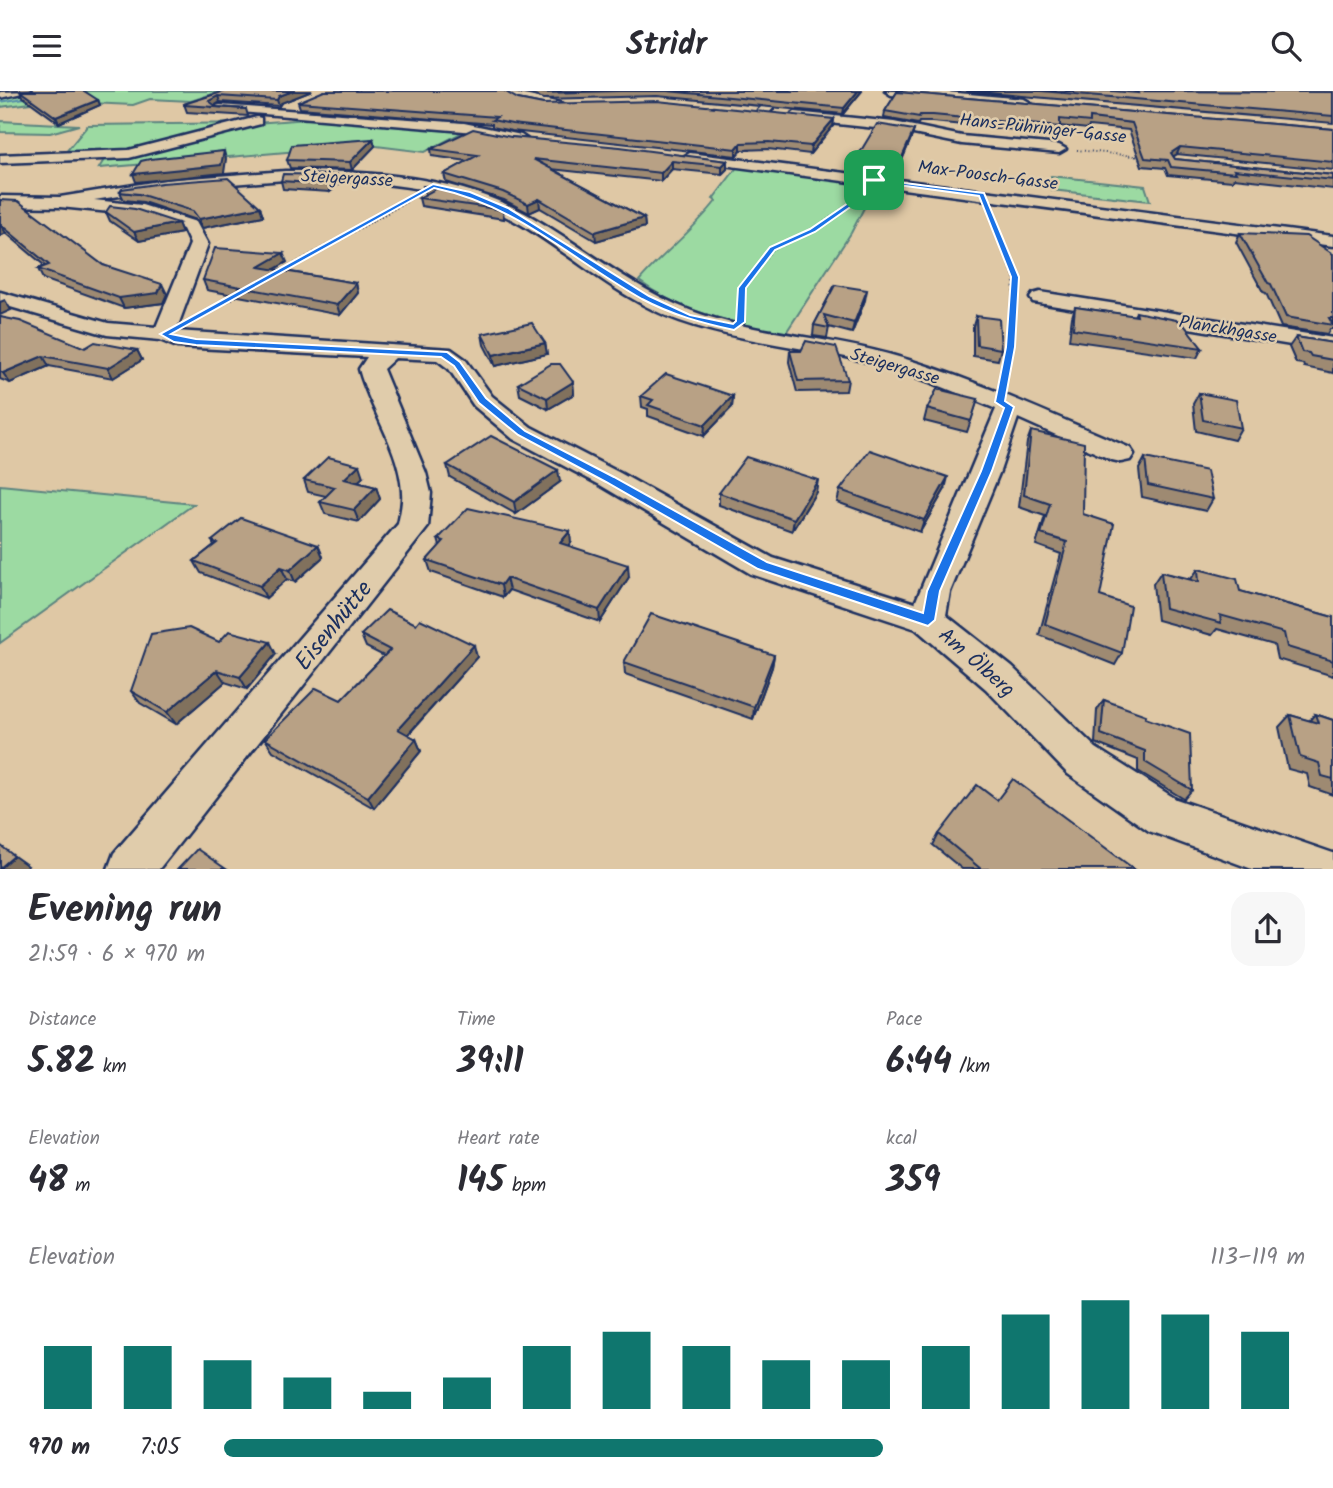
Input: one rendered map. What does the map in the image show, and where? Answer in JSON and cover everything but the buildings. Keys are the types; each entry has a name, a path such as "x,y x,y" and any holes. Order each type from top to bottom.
{"street":[{"path":"0,95 26,91"},
{"path":"502,91 524,101 576,106"},
{"name":"Hans-Pühringer-Gasse","path":"784,91 755,112 894,126 962,140 1059,149"},
{"path":"891,91 1043,104"},
{"path":"273,111 305,100"},
{"path":"220,109 322,114 464,127 534,140"},
{"path":"0,159 129,154 251,121 322,114"},
{"name":"Max-Poosch-Gasse","path":"674,155 1333,241"},
{"name":"Steigergasse","path":"60,202 113,191 264,176 334,174 468,193 506,209 646,298 687,317 881,359 1005,405 1122,454"},
{"path":"0,201 60,202 142,210 190,226 198,244 164,334"},
{"name":"Planckhgasse","path":"1040,297 1333,345"},
{"name":"Am Ölberg","path":"0,298 107,329 164,334 177,340 443,354 457,364 483,401 522,433 610,479 762,566 928,620 999,678 1082,761 1164,816 1317,869"},
{"name":"Eisenhütte","path":"130,869 413,527 416,489 403,448 376,393 371,369 375,361 388,353"},
{"path":"928,620 934,591 986,471 1005,405"}],"path":[{"name":"Hans-Pühringer-Gasse","path":"1059,149 1151,158"},
{"path":"734,327 740,322 742,288 772,249 812,231 854,202 874,180"},
{"path":"271,277 433,186"},
{"path":"982,194 1015,277 1005,405"},
{"path":"164,334 248,290"}],"green space":[{"path":"221,91 191,101 150,99 133,105 46,101 0,107 0,93"},
{"path":"322,118 465,131 425,152 368,145 99,168 105,158 65,153 88,125 255,123"},
{"path":"0,121 79,125 50,133 0,132"},
{"path":"738,166 876,184 860,204 865,206 851,233 785,334 691,309 673,302 639,281 707,212 716,201 713,199"},
{"path":"1051,176 1145,186 1150,201 1052,190"},
{"path":"0,485 194,504 0,643"}],"waterway":[{"path":"0,102 36,96"}],"route":[{"path":"874,180 982,194 1015,277 1011,347 1000,402 1009,407 986,471 934,591 928,620 762,566 610,479 522,433 483,401 457,364 443,354 196,342 177,340 164,334 433,186 468,193 506,209 646,298 687,317 734,327 740,322 742,288 772,249 780,243 812,231 854,202 874,180"}]}
